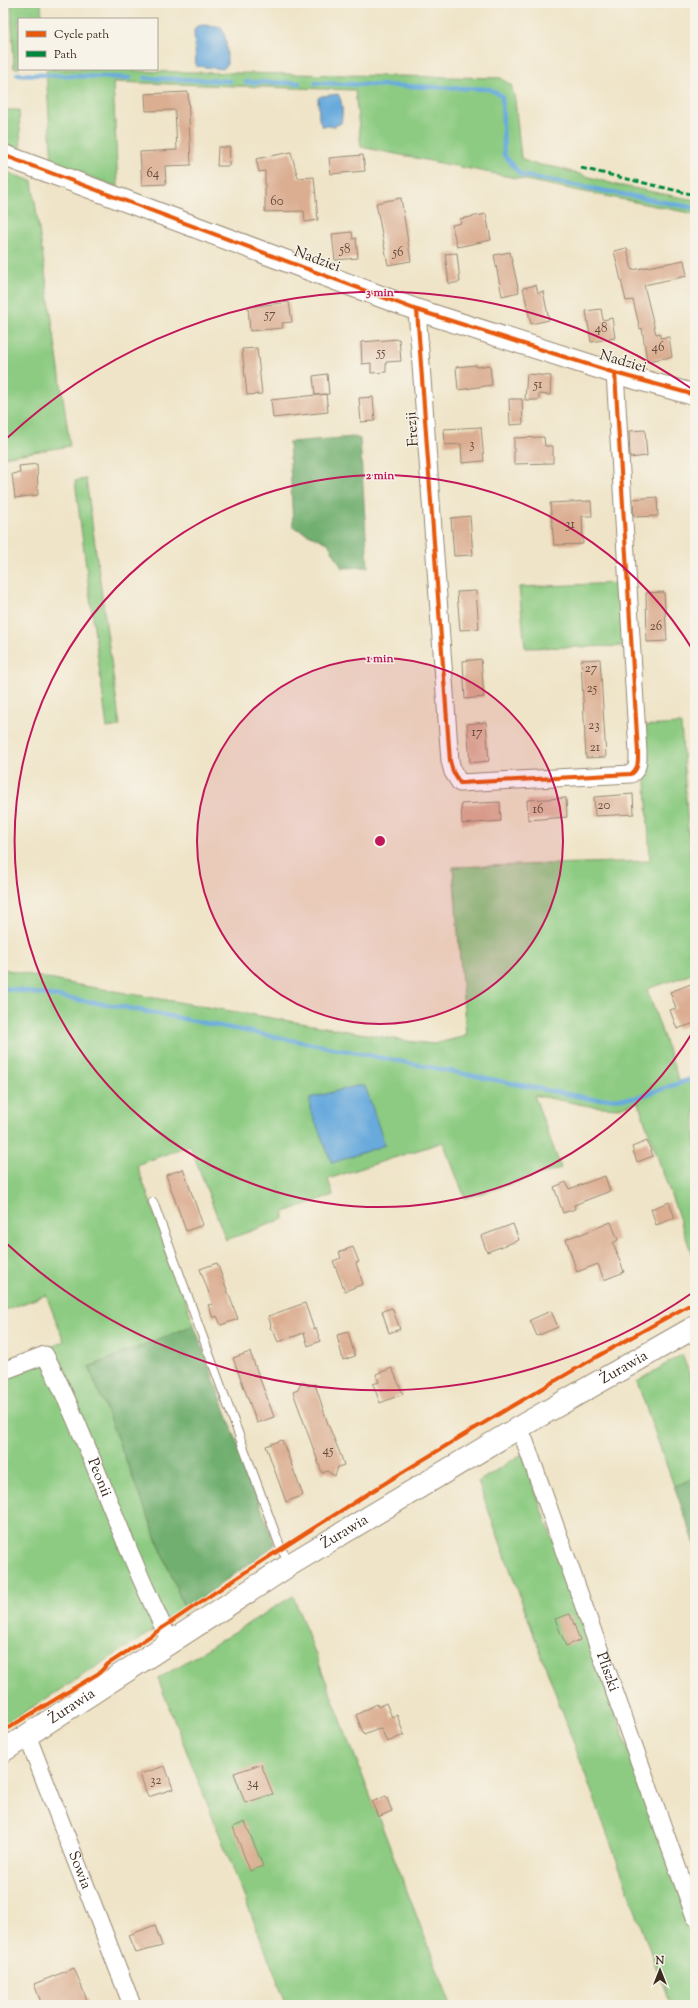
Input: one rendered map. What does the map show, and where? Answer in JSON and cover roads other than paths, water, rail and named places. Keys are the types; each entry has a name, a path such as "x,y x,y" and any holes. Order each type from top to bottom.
{"main road":[{"name":"Żurawia","path":"3,1751 291,1564 518,1428 695,1327"}],"street":[{"name":"Nadziei","path":"3,155 417,310 615,373 695,395"},
{"name":"Frezji","path":"417,310 450,761 453,772 460,783 631,774 636,771 638,752 615,373"},
{"name":"Peonii","path":"3,1371 45,1355 60,1384 92,1457 134,1562 170,1642"},
{"name":"Pliszki","path":"518,1428 524,1439 695,1917"},
{"name":"Sowia","path":"27,1735 132,2005"}],"lane":[{"path":"153,1202 281,1549 291,1564"}],"water":[{"path":"205,25 222,28 226,42 227,55 227,65 223,69 196,66 194,31 197,26"},
{"path":"338,94 342,108 341,123 335,126 322,126 319,119 318,98"},
{"path":"356,1086 365,1086 385,1145 332,1163 310,1109 310,1098"}],"waterway":[{"path":"17,74 130,78"},
{"path":"145,78 230,81"},
{"path":"246,82 299,83"},
{"path":"315,83 489,89 502,96 504,155 521,175 695,208"},
{"path":"3,988 123,1007 592,1099 635,1098 695,1078"}]}
